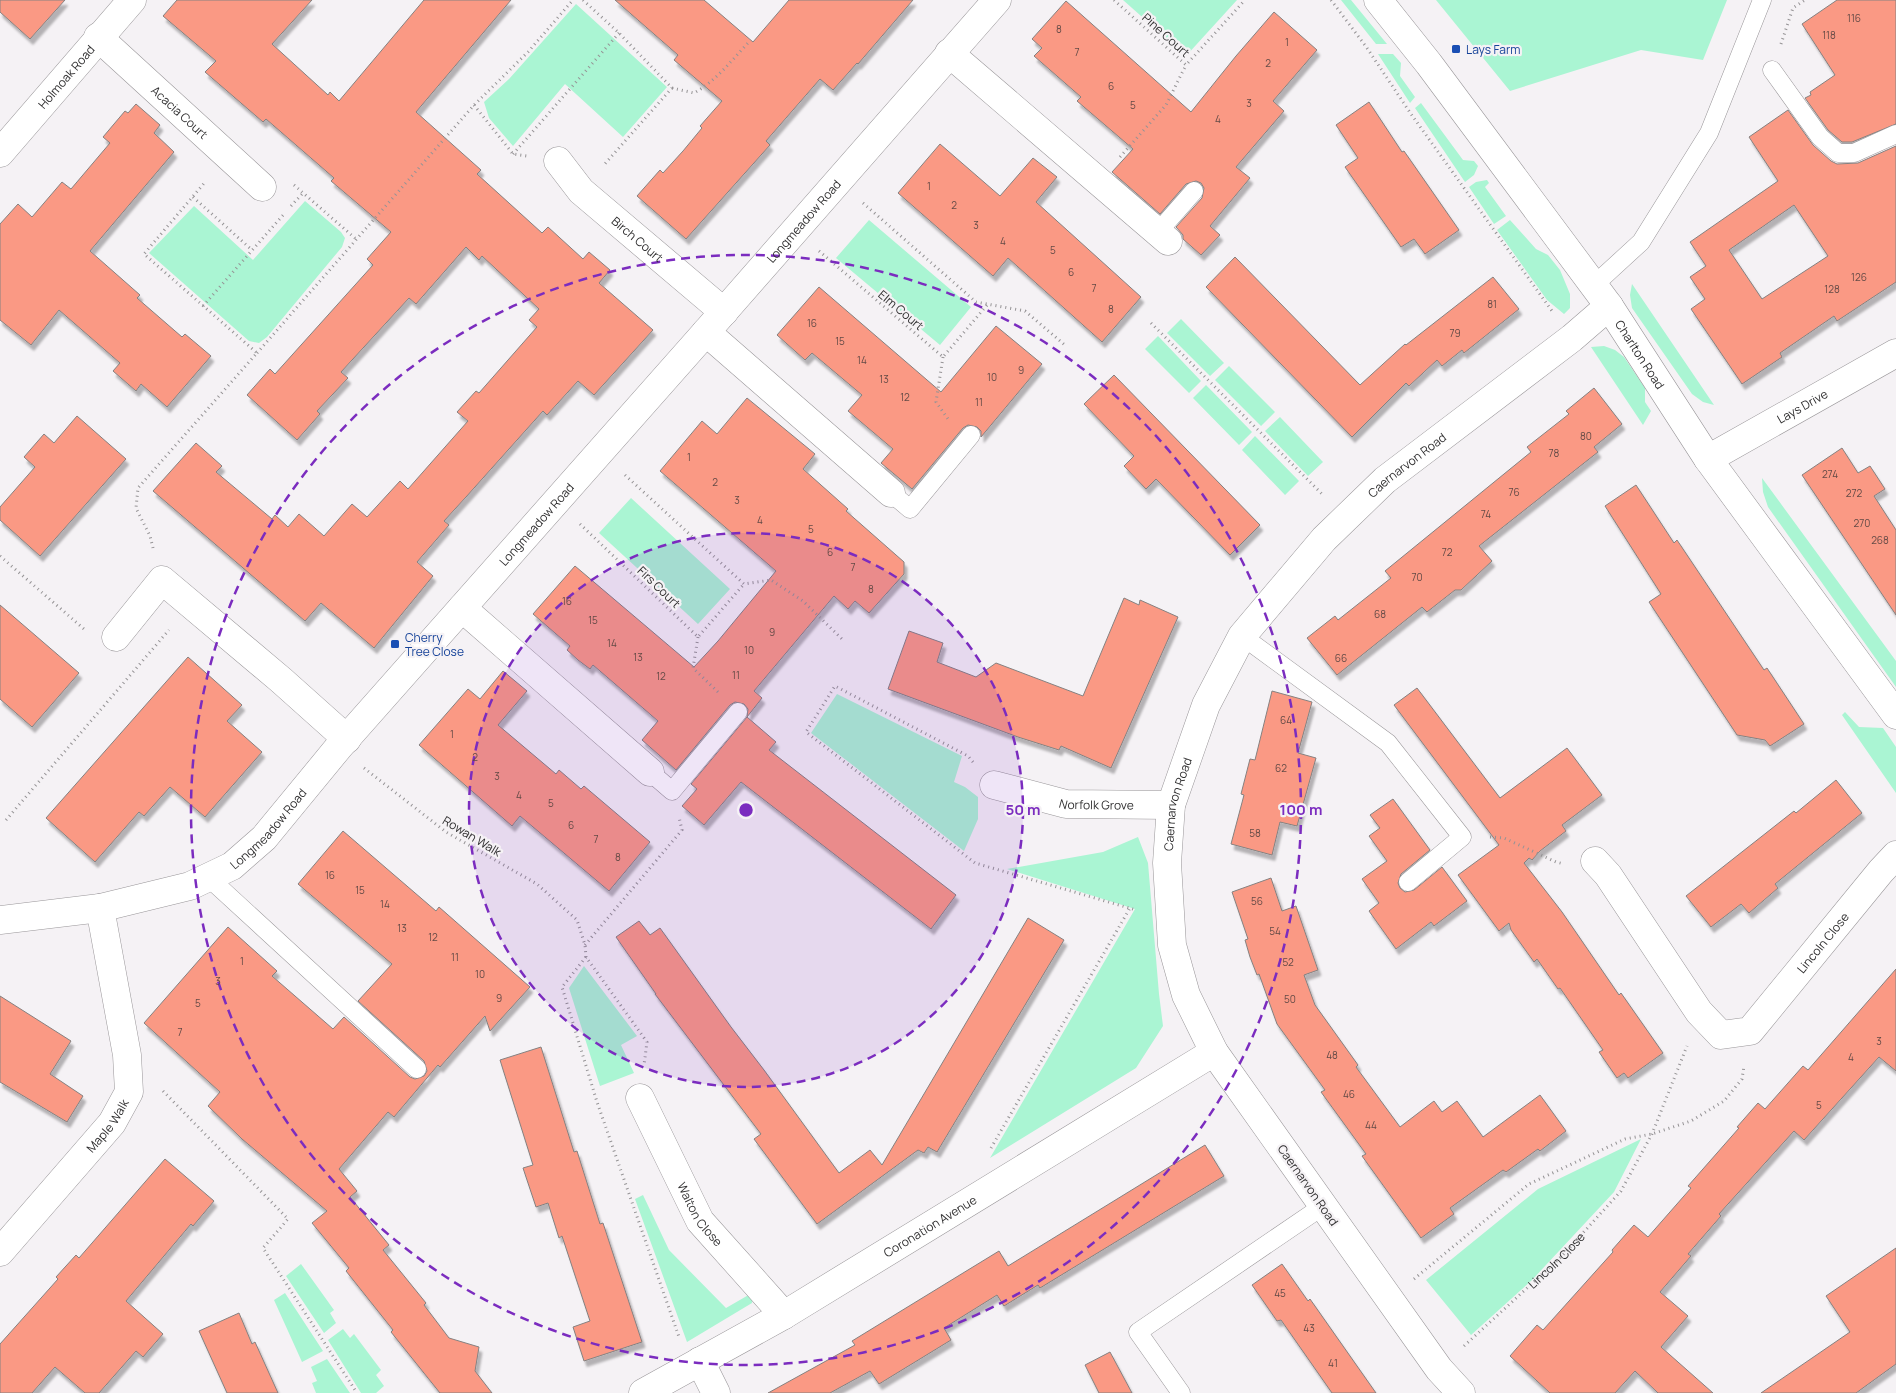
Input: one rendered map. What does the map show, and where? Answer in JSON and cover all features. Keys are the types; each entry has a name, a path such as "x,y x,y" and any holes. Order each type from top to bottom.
{"street":[{"name":"Holmoak Road","path":"0,153 98,37 132,0"},
{"name":"Longmeadow Road","path":"0,920 100,908 190,886 232,866 264,838 343,743 724,312 996,0"},
{"name":"Charlton Road","path":"1378,0 1429,64 1601,296 1708,458 1896,715"},
{"name":"Acacia Court","path":"98,37 262,187"},
{"path":"949,53 1163,236"},
{"name":"Birch Court","path":"558,160 581,191 724,312"},
{"name":"Caernarvon Road","path":"1461,1393 1438,1369 1214,1052 1186,995 1172,945 1167,864 1171,805 1206,705 1242,636 1324,539 1385,480 1572,338 1601,296"},
{"path":"706,332 891,493"},
{"name":"Lays Drive","path":"1708,458 1896,353"},
{"path":"116,637 162,580 281,680 343,743"},
{"path":"462,608 650,772"},
{"name":"Norfolk Grove","path":"994,784 1066,804 1171,805"},
{"name":"Lincoln Close","path":"1750,1031 1880,871 1896,854"},
{"path":"1601,868 1699,1012 1721,1035 1750,1031"},
{"name":"Maple Walk","path":"0,1252 112,1123 128,1092 127,1055 100,908"},
{"name":"Coronation Avenue","path":"643,1393 784,1315 1214,1052"},
{"name":"Walton Close","path":"640,1098 700,1221 784,1315"},
{"path":"694,1364 716,1393"}],"lane":[{"path":"1601,296 1641,242 1709,132 1762,0"},
{"path":"1772,70 1820,138 1838,153 1854,153 1896,134"},
{"path":"1163,236 1194,191"},
{"path":"891,493 910,509 968,438"},
{"path":"1242,636 1388,743 1462,837 1408,882"},
{"path":"650,772 672,791 738,712"},
{"path":"208,877 417,1068"},
{"path":"1182,1393 1138,1332 1323,1206"}],"path":[{"path":"162,580 150,536 136,508 138,488 474,105 528,52 573,0"},
{"path":"583,0 619,33 672,88 694,93 704,88 712,82 748,43"},
{"name":"Pine Court","path":"1114,0 1186,65 1245,0"},
{"path":"1772,70 1793,8 1805,0"},
{"path":"513,154 619,33"},
{"path":"1367,48 1411,114 1572,338"},
{"path":"1098,181 1166,105 1186,65"},
{"path":"581,191 672,88"},
{"path":"474,105 513,154 558,160"},
{"path":"227,156 144,254 257,353"},
{"path":"262,187 283,175 356,239"},
{"path":"838,181 976,302 1024,310 1066,346"},
{"path":"203,306 303,193"},
{"path":"193,196 252,250"},
{"name":"Elm Court","path":"795,231 943,357"},
{"path":"968,438 936,402 943,357 988,304"},
{"path":"1151,323 1346,518"},
{"path":"600,452 744,584"},
{"name":"Firs Court","path":"557,502 698,637"},
{"path":"0,556 89,633"},
{"path":"738,712 693,668 698,637 744,584 770,580 803,601 842,640"},
{"path":"6,820 191,605"},
{"path":"126,666 134,672"},
{"path":"994,784 968,756 835,686 806,732 975,863 1170,920"},
{"name":"Rowan Walk","path":"343,743 446,832 536,884 577,920 585,945 586,957"},
{"path":"585,945 682,830 672,791"},
{"path":"1462,837 1504,838 1556,862 1601,868"},
{"path":"990,1150 1130,908"},
{"path":"640,1098 647,1042 586,957 562,988 597,1102 694,1364"},
{"name":"Lincoln Close","path":"1438,1369 1562,1256 1621,1191 1652,1134 1699,1012"},
{"path":"1389,1300 1530,1184 1625,1139 1652,1134 1691,1122 1724,1101 1742,1079 1750,1031"},
{"path":"162,1091 288,1219 263,1248 357,1393"}],"green space":[{"path":"1123,0 1237,0 1186,56"},
{"path":"1341,0 1351,0 1387,44 1376,44"},
{"path":"1436,0 1727,0 1703,60 1641,50 1510,91"},
{"path":"576,4 667,87 623,137 565,84 513,146 489,118 484,102 509,79"},
{"path":"1378,54 1393,54 1401,63 1400,76 1415,97 1410,103"},
{"path":"1421,103 1463,160 1474,161 1478,166 1474,175 1465,182 1415,108"},
{"path":"1487,180 1489,183 1485,187 1506,216 1494,224 1469,187 1476,182"},
{"path":"305,201 341,232 345,238 342,247 267,337 259,343 249,341 149,253 194,206 253,260"},
{"path":"869,220 971,307 940,345 836,258"},
{"path":"1510,220 1536,249 1548,255 1560,270 1570,294 1570,308 1564,314 1547,300 1497,230"},
{"path":"1632,284 1714,405 1703,402 1692,394 1632,308 1630,295"},
{"path":"1181,319 1224,363 1210,376 1167,333"},
{"path":"1158,336 1201,381 1189,393 1145,349"},
{"path":"1604,346 1615,350 1624,357 1645,388 1645,402 1651,411 1643,425 1591,347"},
{"path":"1229,366 1275,412 1261,426 1215,380"},
{"path":"1206,385 1252,432 1239,445 1193,398"},
{"path":"1280,417 1323,462 1308,476 1265,431"},
{"path":"1255,436 1299,481 1285,495 1242,450"},
{"path":"1762,478 1896,661 1896,687 1768,507 1763,492"},
{"path":"631,498 730,589 698,624 599,533"},
{"path":"837,694 962,756 954,782 965,787 978,797 978,819 964,851 811,733"},
{"path":"1845,712 1859,727 1883,728 1896,747 1896,793 1842,715"},
{"path":"1138,837 1148,863 1163,1026 1136,1068 990,1158 1135,909 1007,869 1103,852"},
{"path":"584,966 637,1036 621,1045 634,1073 600,1086 569,988"},
{"path":"1641,1139 1614,1192 1532,1280 1471,1335 1426,1280 1538,1189"},
{"path":"643,1195 669,1250 726,1308 752,1293 752,1303 687,1342 635,1199"},
{"path":"301,1264 334,1310 330,1313 336,1323 324,1333 286,1276"},
{"path":"285,1293 323,1351 302,1362 274,1300"},
{"path":"343,1329 350,1338 354,1334 381,1370 376,1375 384,1386 376,1393 361,1393 328,1340"},
{"path":"327,1359 350,1393 316,1393 312,1383 317,1381 311,1367"}],"building":[{"path":"0,0 65,0 30,39 0,12"},
{"path":"177,0 312,0 272,44 328,95 330,92 339,101 424,0 511,0 416,112 481,170 477,174 542,233 548,227 583,259 589,252 610,270 599,283 653,330 594,395 578,381 547,415 543,411 444,521 449,525 417,562 433,576 374,648 321,603 305,621 153,491 196,443 222,466 216,472 272,519 275,515 288,527 299,514 324,536 352,504 367,517 400,481 408,489 468,421 457,412 476,391 479,393 537,327 529,320 539,309 482,256 479,260 466,247 416,304 409,298 341,372 348,378 317,411 320,414 297,440 247,395 270,369 275,374 373,265 367,259 391,232 331,181 334,178 266,119 263,122 205,72 216,61 163,16"},
{"path":"615,0 704,0 753,42 789,0 913,0 833,90 820,79 766,141 770,145 686,239 637,196 660,170 663,173 683,151 702,128 700,126 722,101 674,60 678,55"},
{"path":"1837,0 1896,0 1896,124 1852,142 1842,142 1828,130 1805,98 1811,95 1810,92 1835,75 1802,24"},
{"path":"1066,1 1191,112 1274,12 1317,50 1273,101 1284,111 1236,167 1250,178 1210,226 1220,235 1201,255 1183,239 1183,235 1176,227 1202,198 1204,188 1201,183 1196,181 1186,184 1160,214 1112,172 1133,149 1077,101 1081,97 1034,56 1042,48 1032,39"},
{"path":"1369,102 1402,152 1404,151 1459,230 1425,254 1414,239 1401,247 1345,167 1358,158 1336,125"},
{"path":"136,104 160,125 154,133 174,152 90,251 140,295 137,298 182,337 185,334 211,356 167,407 141,384 136,391 113,371 120,363 59,310 31,345 0,320 0,224 18,204 32,217 62,182 71,189 110,143 103,137 125,111 128,113"},
{"path":"1788,110 1813,145 1837,164 1858,163 1896,146 1896,282 1837,321 1834,316 1780,353 1782,357 1742,384 1691,309 1705,299 1690,277 1706,266 1690,242 1778,181 1749,137","holes":["1794,205 1828,256 1762,299 1729,250"]},
{"path":"940,144 1000,196 1033,158 1057,177 1036,202 1141,297 1102,342 1008,258 993,276 898,193"},
{"path":"1235,257 1360,385 1405,344 1493,277 1519,309 1464,353 1462,350 1442,366 1437,360 1409,386 1406,383 1352,437 1206,287"},
{"path":"819,287 941,392 996,326 1042,364 981,437 981,431 977,427 968,425 963,428 912,489 881,463 893,449 848,411 862,395 812,353 805,360 777,335"},
{"path":"1114,375 1260,525 1230,555 1156,479 1146,489 1124,466 1134,456 1084,404"},
{"path":"1594,388 1622,424 1594,447 1598,452 1479,546 1492,561 1461,590 1455,590 1427,612 1422,607 1337,675 1307,638 1335,616 1338,620 1391,578 1385,571 1531,452 1527,447 1569,414 1566,411"},
{"path":"747,398 815,454 803,469 848,509 846,511 904,562 904,574 869,613 855,601 848,609 834,596 754,691 762,698 747,717 748,709 744,704 735,702 730,705 676,770 642,740 658,721 593,665 590,669 578,660 567,650 570,646 533,614 575,566 694,667 776,571 660,471 702,421 717,434"},
{"path":"77,416 126,459 40,556 0,520 0,507 35,467 24,457 44,434 54,443"},
{"path":"1842,448 1858,473 1870,466 1885,489 1874,496 1896,530 1896,615 1802,475"},
{"path":"1636,485 1674,543 1677,540 1764,670 1767,668 1804,724 1770,746 1765,740 1737,735 1649,602 1661,594 1605,506"},
{"path":"1124,598 1139,605 1140,600 1178,617 1111,768 1061,746 1059,750 1018,737 888,689 909,631 943,643 937,662 976,677 996,663 1083,696"},
{"path":"0,605 79,673 32,727 0,699"},
{"path":"188,657 242,705 227,721 262,752 205,817 170,787 144,816 139,812 95,862 46,818"},
{"path":"503,671 527,691 498,725 556,774 559,770 581,789 584,786 650,842 609,891 520,816 512,826 419,745 468,689 480,699"},
{"path":"1417,688 1500,798 1567,748 1602,795 1562,825 1566,831 1540,851 1532,860 1529,858 1524,863 1562,912 1619,995 1621,993 1663,1053 1628,1078 1624,1073 1617,1078 1599,1052 1603,1050 1560,988 1558,989 1537,959 1534,962 1511,930 1509,923 1499,931 1458,875 1499,845 1394,705"},
{"path":"1272,691 1312,702 1298,753 1316,758 1297,826 1280,822 1272,855 1231,844 1244,795 1241,794 1250,759 1255,760"},
{"path":"747,717 776,742 769,750 956,895 931,929 741,782 704,825 682,806 697,789 691,784"},
{"path":"1836,780 1862,813 1775,884 1778,888 1749,913 1741,904 1711,927 1686,896 1794,811 1796,813"},
{"path":"1393,799 1430,850 1401,874 1398,883 1400,888 1405,892 1414,890 1442,867 1467,901 1434,926 1431,922 1396,949 1369,911 1379,903 1362,879 1387,861 1369,836 1380,828 1370,815"},
{"path":"343,831 436,911 439,907 530,987 490,1031 485,1016 440,1067 438,1065 394,1117 388,1112 339,1169 357,1191 350,1197 389,1245 383,1250 426,1303 424,1305 449,1338 479,1347 475,1371 492,1393 440,1393 391,1332 393,1330 346,1271 349,1268 312,1223 327,1211 242,1139 208,1106 220,1092 144,1023 228,927 277,971 272,976 333,1029 344,1017 410,1077 415,1079 424,1076 427,1071 424,1061 358,1001 392,964 298,884"},
{"path":"1271,878 1282,911 1296,906 1318,970 1304,975 1315,1005 1358,1065 1356,1067 1400,1127 1434,1101 1442,1112 1457,1101 1483,1137 1540,1095 1566,1131 1540,1151 1538,1149 1506,1172 1503,1170 1450,1208 1454,1214 1421,1238 1362,1156 1366,1154 1321,1092 1325,1090 1277,1024 1259,974 1257,975 1250,957 1245,940 1248,939 1232,892"},
{"path":"1028,918 1064,940 937,1152 928,1147 924,1153 918,1150 817,1224 754,1139 761,1134 655,994 616,937 639,921 650,935 660,928 839,1173 870,1150 882,1165"},
{"path":"1896,969 1896,1071 1879,1057 1804,1140 1794,1131 1719,1214 1721,1216 1688,1254 1691,1256 1660,1292 1688,1316 1661,1347 1713,1393 1658,1393 1635,1371 1615,1393 1550,1393 1510,1356 1537,1325 1543,1330 1613,1252 1612,1250 1634,1225 1648,1237 1691,1188 1688,1186 1739,1128 1737,1127 1758,1103 1765,1109 1803,1066 1808,1070"},
{"path":"0,996 71,1041 50,1074 83,1096 67,1122 0,1082"},
{"path":"541,1047 574,1152 577,1151 600,1224 603,1223 642,1342 584,1361 573,1327 590,1321 562,1236 559,1238 548,1203 536,1207 523,1168 533,1165 500,1060"},
{"path":"1205,1145 1224,1176 1040,1288 1038,1285 1004,1306 997,1295 944,1328 951,1340 879,1384 870,1371 830,1393 768,1393 855,1345 852,1341 999,1251 1008,1266"},
{"path":"165,1159 214,1201 193,1226 191,1224 126,1301 163,1334 143,1357 136,1351 99,1393 85,1393 55,1367 32,1393 0,1393 0,1344 58,1279 56,1277 76,1255 79,1258"},
{"path":"1896,1248 1896,1364 1856,1393 1761,1393 1850,1332 1826,1296"},
{"path":"1282,1264 1308,1301 1310,1299 1376,1393 1332,1393 1281,1320 1277,1321 1252,1285"},
{"path":"239,1313 252,1344 255,1342 278,1393 227,1393 199,1331"},
{"path":"1110,1352 1132,1393 1099,1393 1085,1365"}],"place":[{"name":"Lays Farm","path":"1456,49"},
{"name":"Cherry Tree Close","path":"395,644"}]}
